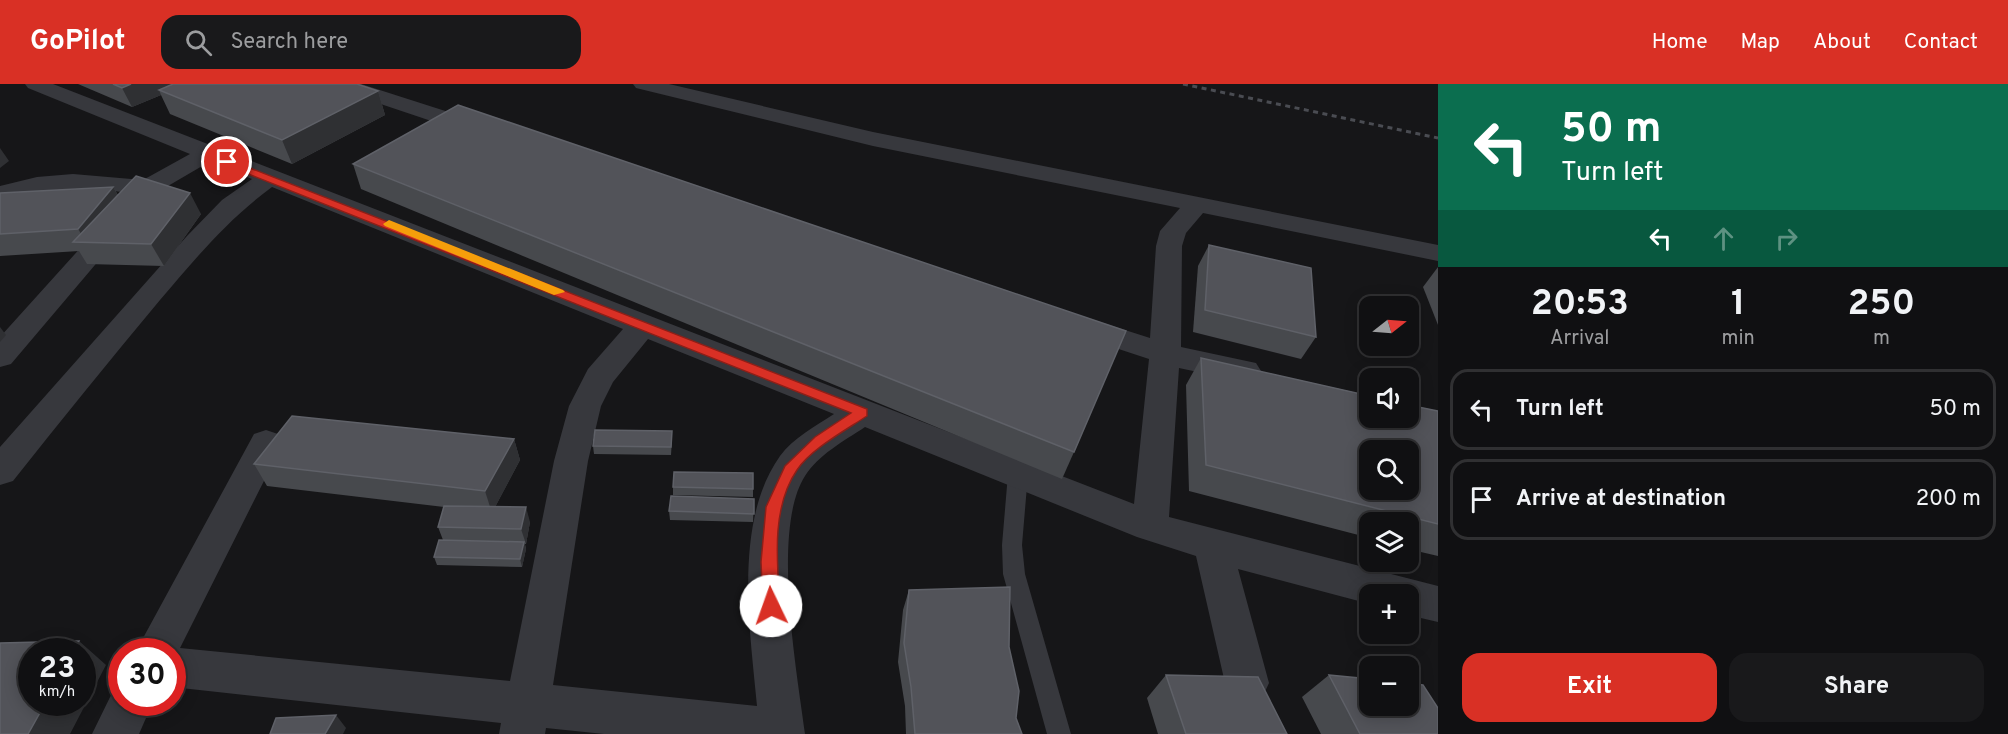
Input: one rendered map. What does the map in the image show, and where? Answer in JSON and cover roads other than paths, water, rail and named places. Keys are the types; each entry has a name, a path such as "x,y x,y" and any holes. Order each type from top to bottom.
{"street":[{"path":"35,84 206,154 1149,526 1213,546 1359,584"},
{"path":"340,84 505,137"},
{"path":"643,84 873,138 1438,253"},
{"path":"0,357 147,188 206,154"},
{"path":"0,471 99,352 196,242 231,205 269,178"},
{"path":"0,194 50,180 85,179 147,188"},
{"path":"1149,526 1165,353 1169,246 1173,231 1197,205"},
{"path":"1053,317 1165,353 1268,376"},
{"path":"525,718 571,462 585,406 600,378 644,326"},
{"path":"186,669 525,718 782,732 773,649 769,562 773,507 792,466 820,440 862,412"},
{"path":"164,638 266,443"},
{"path":"1213,546 1247,683"},
{"path":"1419,600 1438,604"},
{"path":"115,734 124,716"}],"lane":[{"path":"1018,474 1012,545 1014,574 1059,734"}],"railway":[{"path":"1183,84 1438,138"}]}
